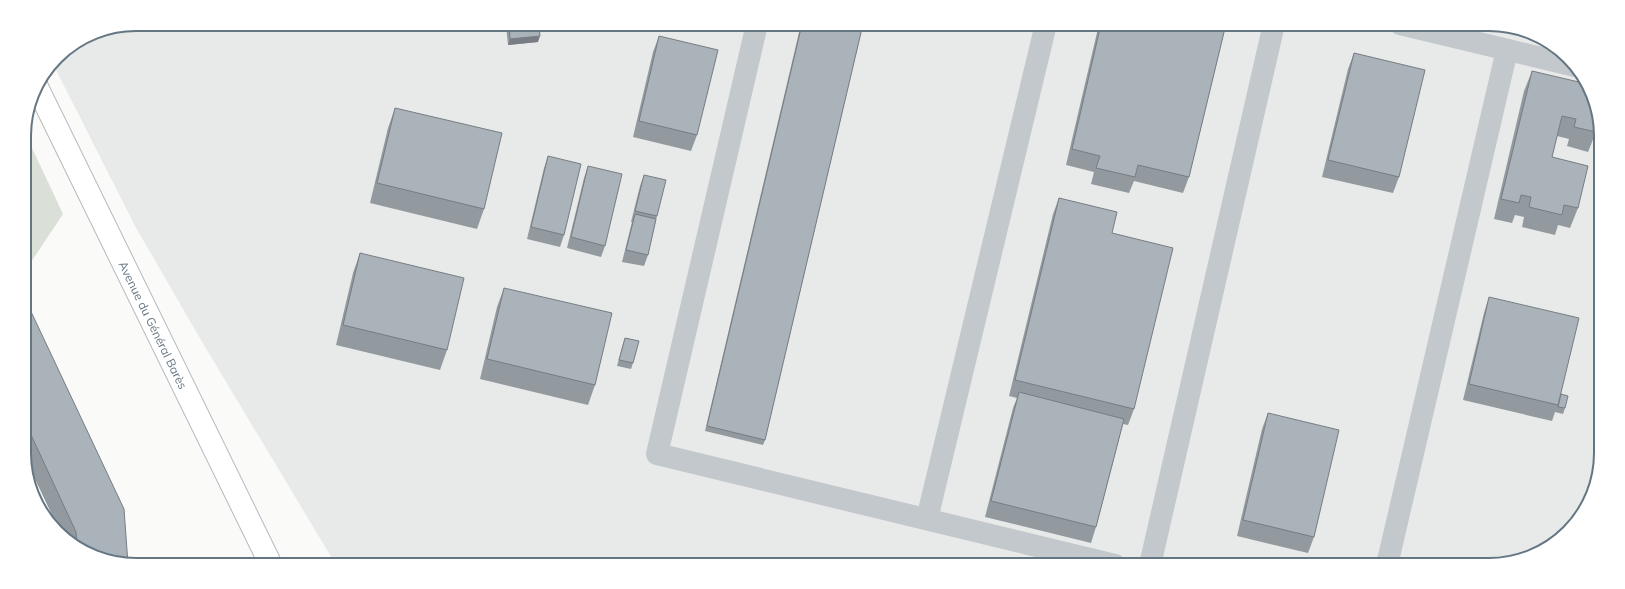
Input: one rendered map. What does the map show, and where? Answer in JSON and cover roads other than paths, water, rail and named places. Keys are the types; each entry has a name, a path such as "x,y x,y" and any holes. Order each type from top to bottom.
{"main road":[{"name":"Avenue du Général Barès","path":"40,94 268,558"}],"lane":[{"path":"755,31 657,454 1086,558"},
{"path":"927,519 1044,31"},
{"path":"1152,558 1272,31"},
{"path":"1429,31 1565,64"},
{"path":"1389,558 1507,50"}]}
